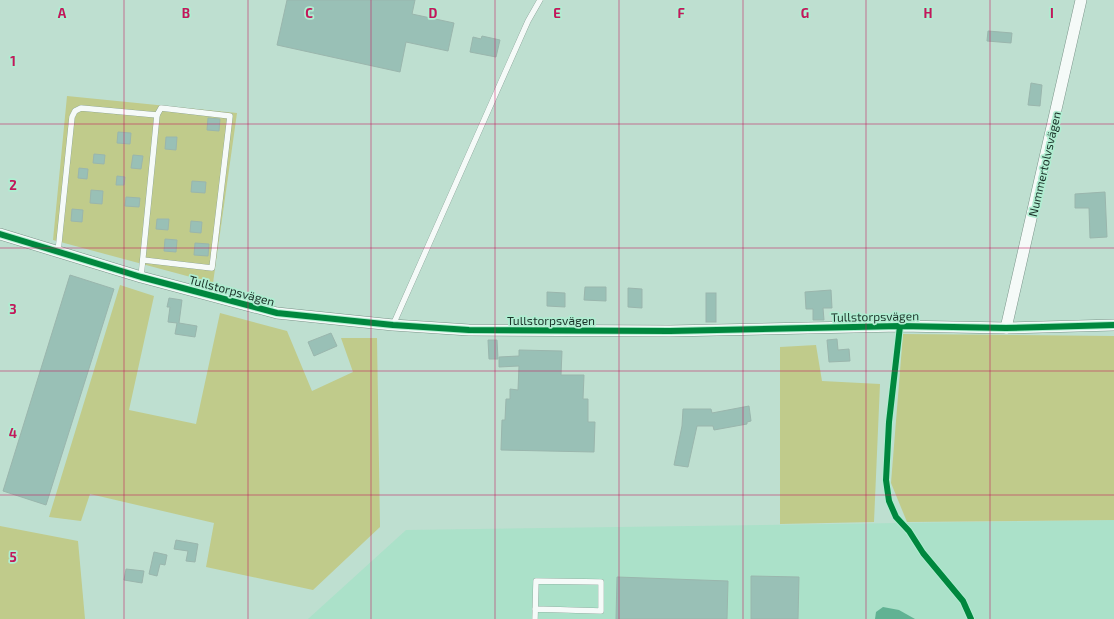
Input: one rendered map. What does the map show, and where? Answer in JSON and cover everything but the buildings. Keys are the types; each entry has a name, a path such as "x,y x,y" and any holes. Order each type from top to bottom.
{"street":[{"name":"Nummertolvsvägen","path":"1006,328 1081,0"},
{"name":"Tullstorpsvägen","path":"0,234 141,277 277,313 393,325 469,330 670,331 900,326 1006,328 1114,325"}],"lane":[{"path":"393,325 528,21 540,0"},
{"path":"58,252 72,117 75,110 81,108 157,115"},
{"path":"141,277 157,115 161,108 230,116 212,268 143,260"},
{"path":"535,609 601,611 601,582 536,581 535,609 535,619"}],"shaded area":[{"path":"67,96 237,113 213,283 53,240"},
{"path":"120,285 154,296 129,410 196,424 220,313 287,331 312,391 353,372 341,338 377,338 380,527 313,590 206,567 214,523 90,494 81,521 49,517"},
{"path":"903,334 1114,336 1114,520 907,522 891,483"},
{"path":"816,345 822,381 880,384 874,522 780,524 780,347"},
{"path":"1114,520 1114,619 308,619 406,530"},
{"path":"0,526 78,541 85,619 0,619"},
{"path":"883,607 899,610 915,619 875,619 876,612"}],"cycle path":[{"path":"0,234 141,277 277,313 393,325 469,330 670,331 900,326 1006,328 1114,325"},
{"path":"900,326 889,422 886,480 889,501 896,517 909,531 923,553 963,601 971,619"}]}
